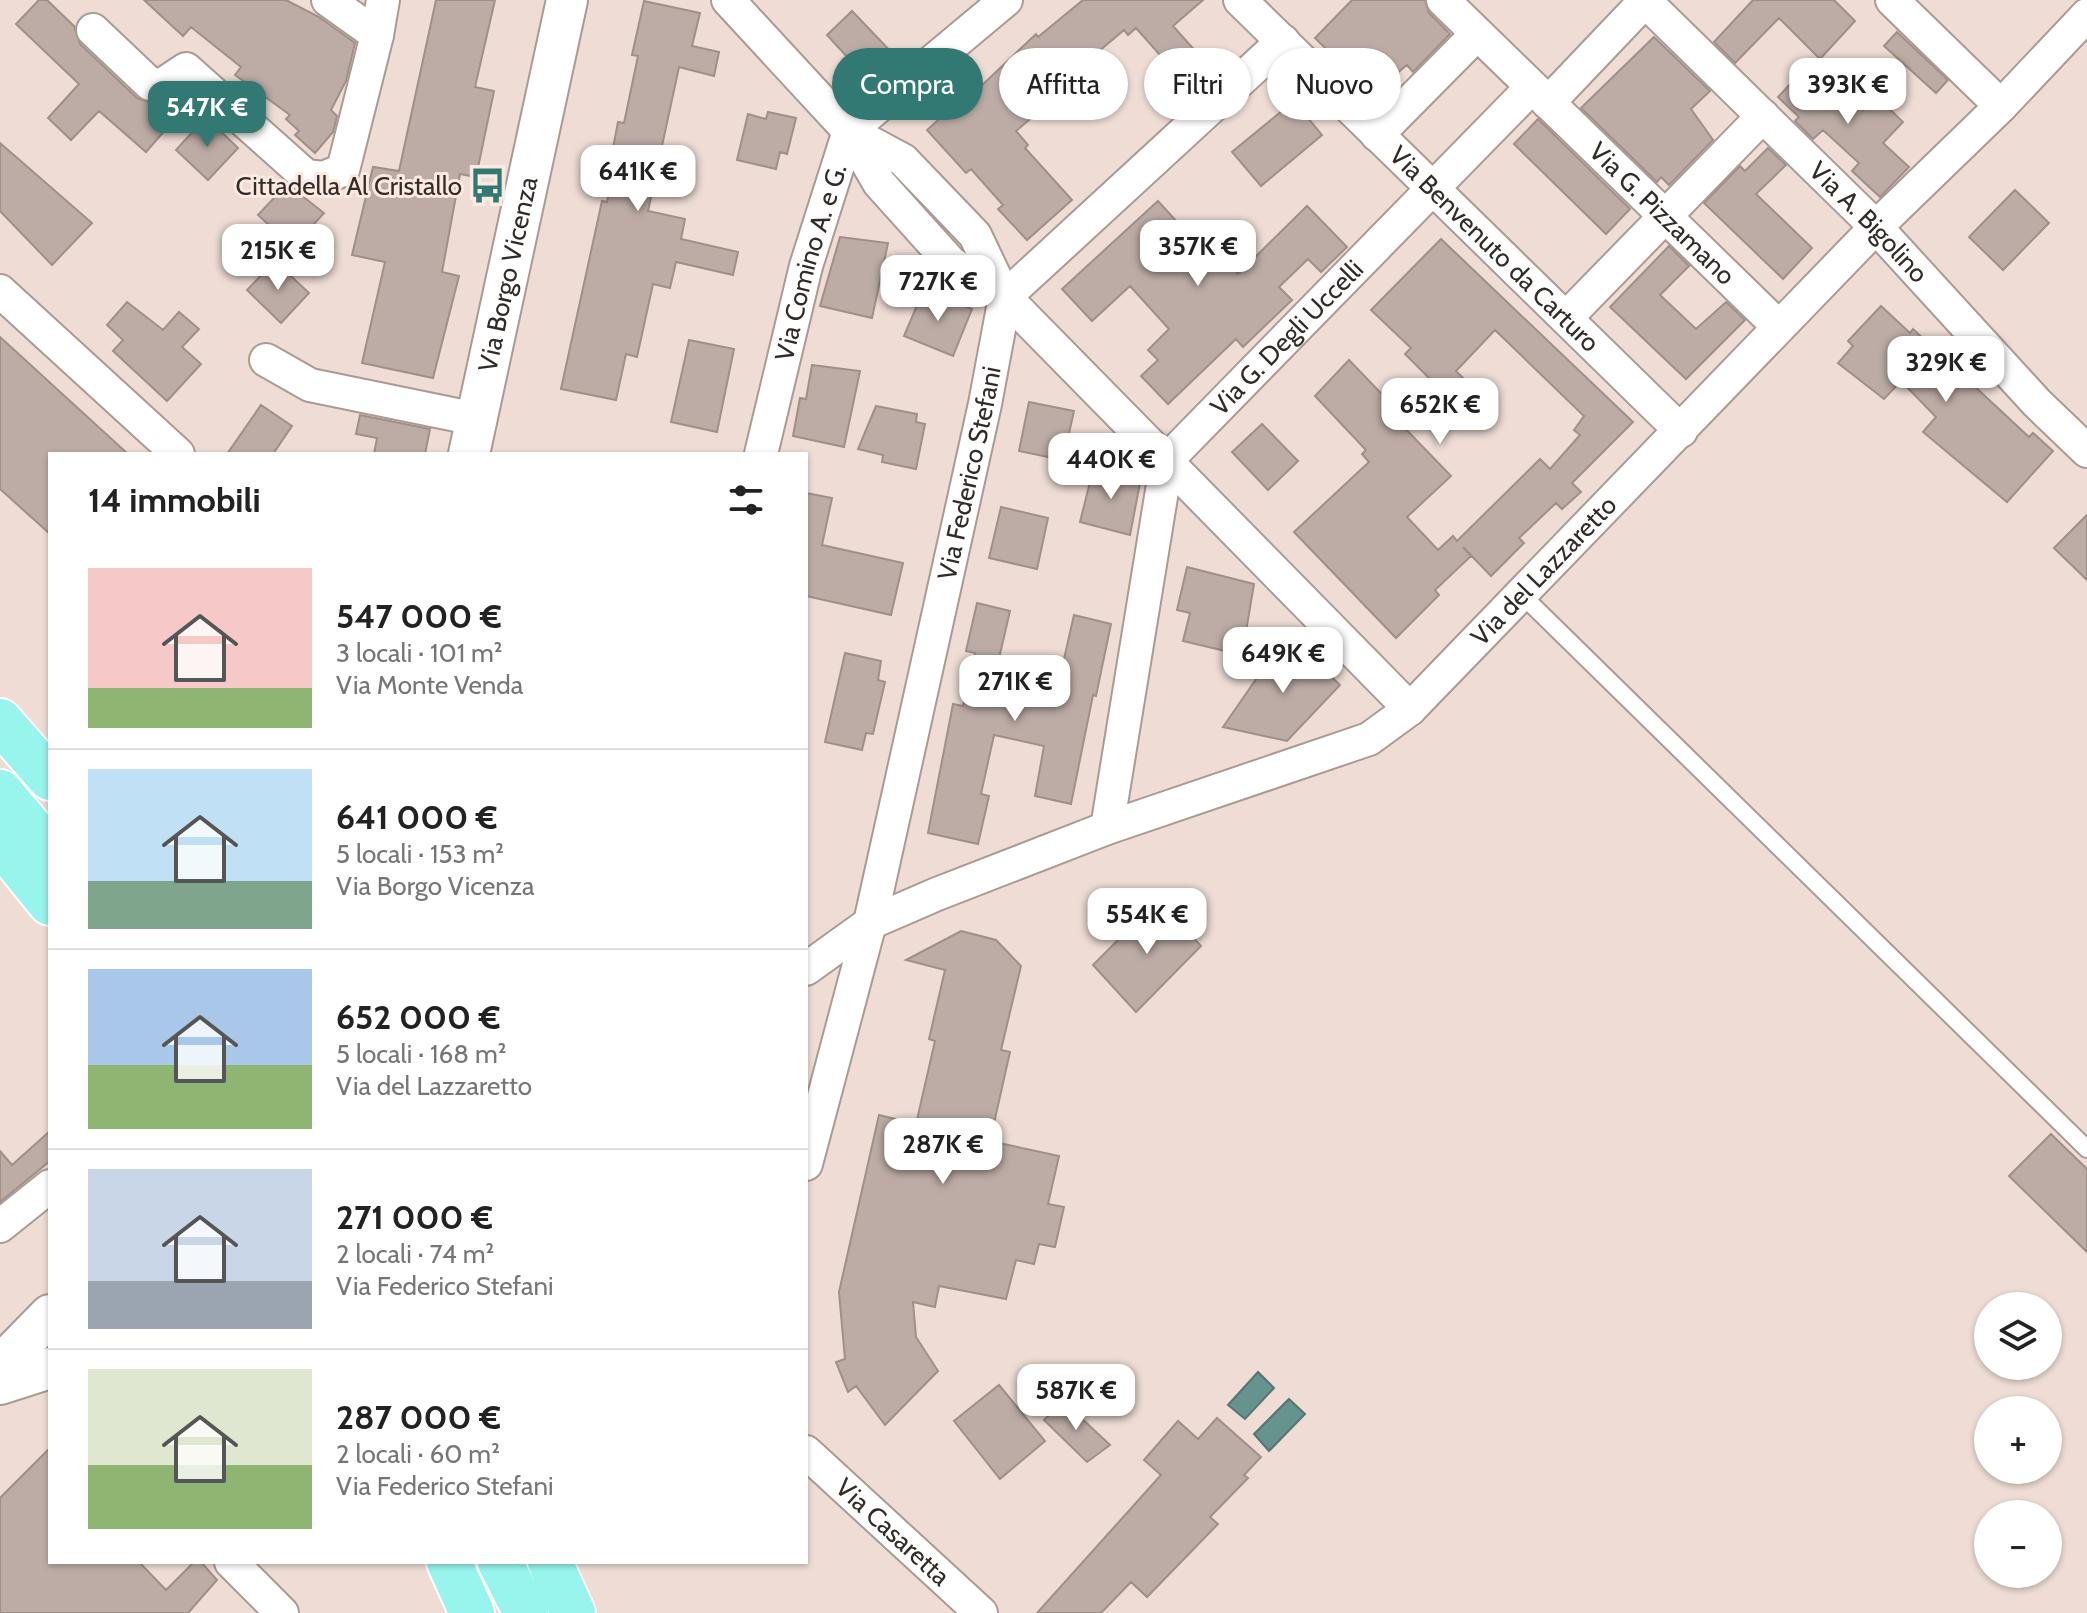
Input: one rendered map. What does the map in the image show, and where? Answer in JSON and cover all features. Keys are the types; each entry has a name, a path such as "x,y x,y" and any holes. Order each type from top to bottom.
{"main road":[{"path":"0,721 48,776"},
{"path":"0,792 48,849"},
{"path":"0,841 48,901"},
{"path":"450,1564 470,1613"},
{"path":"501,1564 526,1613"},
{"path":"551,1564 573,1613"}],"street":[{"path":"328,0 377,35"},
{"path":"93,30 150,84 162,85 186,69 306,176 323,178 343,170 383,0"},
{"name":"Via Borgo Vicenza","path":"472,437 567,0"},
{"path":"728,0 849,131 879,183 951,263 1005,297 1410,709"},
{"name":"Via Comino A. e G.","path":"761,452 806,266 849,131 1006,0"},
{"name":"Via G. Degli Uccelli","path":"1167,460 1431,190 1645,0"},
{"name":"Via A. Bigolino","path":"1645,0 1876,227 2037,403 2087,451"},
{"path":"1892,0 2001,106"},
{"name":"Via Benvenuto da Carturo","path":"1242,1 1431,190 1681,431"},
{"path":"1377,135 1465,13"},
{"name":"Via G. Pizzamano","path":"1465,13 1540,95 1779,327"},
{"name":"Via del Lazzaretto","path":"870,923 1107,828 1369,739 1410,709 1523,596 1876,227 2001,106 2087,15"},
{"path":"1005,297 1283,41"},
{"path":"1566,318 1763,116"},
{"path":"0,291 176,452"},
{"name":"Via Federico Stefani","path":"808,1156 870,923 985,404 1005,297"},
{"path":"266,360 310,385 472,437"},
{"path":"1107,828 1167,460"},
{"path":"808,968 870,923"},
{"path":"0,1226 48,1188"},
{"path":"0,1366 48,1317"},
{"path":"0,1384 46,1372"},
{"name":"Via Casaretta","path":"808,1454 981,1613"},
{"path":"233,1564 282,1613"},
{"path":"433,1564 470,1613"}],"lane":[{"path":"1523,596 2087,1149"}],"water":[{"path":"1258,1372 1274,1388 1245,1419 1228,1405"},
{"path":"1289,1399 1305,1414 1269,1451 1254,1434"}],"building":[{"path":"39,0 47,0 74,26 80,44 137,98 152,103 173,121 146,152 99,111 71,140 48,118 79,84 16,24"},
{"path":"144,0 286,0 319,17 355,43 346,81 331,110 337,116 333,132 315,153 295,135 299,131 286,119 290,115 235,75 241,67 191,27 183,36"},
{"path":"436,0 495,0 475,87 494,91 476,177 460,174 442,272 459,276 433,378 362,363 385,262 352,255 373,167 399,171"},
{"path":"1083,0 1203,0 1173,26 1193,48 1154,48 1136,28 1128,35 1124,30 1103,48 1021,48 1036,34 1038,37"},
{"path":"1352,0 1425,0 1429,13 1450,34 1413,72 1407,65 1401,70 1401,48 1325,48 1315,38"},
{"path":"1753,0 1834,0 1855,21 1820,59 1779,18 1735,63 1714,42"},
{"path":"644,1 700,13 692,46 719,52 714,76 679,67 648,211 685,219 681,239 738,252 733,275 676,262 670,288 653,284 637,357 626,354 616,400 561,389 602,201 607,202 618,149 613,148 618,122 624,123 638,56 632,55"},
{"path":"852,11 887,48 839,48 827,35"},
{"path":"1897,32 1948,80 1936,93 1884,46"},
{"path":"1654,37 1710,91 1691,109 1713,140 1669,185 1661,177 1657,182 1581,108"},
{"path":"1811,62 1863,110 1876,96 1903,122 1883,143 1909,167 1880,197 1852,171 1859,163 1823,130 1813,139 1795,121 1799,117 1778,97"},
{"path":"999,69 999,120 1029,120 1016,131 1028,145 1025,148 1072,200 1027,240 998,209 1003,205 971,169 966,173 927,130 938,120 983,120 983,84"},
{"path":"768,112 796,118 787,154 780,152 776,169 737,160 748,114 766,119"},
{"path":"206,117 238,148 208,180 176,150"},
{"path":"1538,119 1630,209 1606,234 1514,144"},
{"path":"1271,120 1310,120 1322,135 1261,186 1232,152"},
{"path":"0,143 92,223 52,265 0,211"},
{"path":"1768,148 1786,165 1756,194 1812,248 1783,279 1704,203 1740,166 1745,171"},
{"path":"287,184 324,213 293,247 258,215"},
{"path":"2015,190 2049,223 2003,270 1969,237"},
{"path":"1158,201 1188,234 1197,227 1238,274 1307,206 1347,247 1321,272 1308,259 1279,287 1292,300 1243,347 1236,339 1168,404 1141,376 1158,360 1148,350 1169,329 1130,286 1092,321 1062,289"},
{"path":"840,237 888,243 872,318 820,306"},
{"path":"1441,239 1633,422 1572,483 1581,492 1562,509 1556,503 1519,538 1524,543 1491,576 1463,547 1471,556 1435,590 1439,595 1396,638 1294,532 1369,462 1362,454 1366,450 1315,396 1349,360 1400,413 1395,418 1451,476 1407,517 1438,550 1453,536 1457,541 1540,459 1550,469 1580,435 1574,430 1584,416 1495,330 1456,371 1483,398 1466,415 1405,354 1411,348 1371,310"},
{"path":"1669,246 1689,266 1660,295 1696,329 1726,302 1745,320 1686,379 1610,307"},
{"path":"275,261 309,293 281,323 247,290"},
{"path":"924,289 972,309 953,356 904,336"},
{"path":"127,302 163,330 179,312 199,329 182,347 201,364 167,401 113,351 123,340 107,325"},
{"path":"1881,306 1910,333 1913,329 2029,437 2033,433 2053,451 2007,502 1923,432 1936,417 1901,381 1884,399 1838,363 1853,346 1848,341"},
{"path":"0,337 126,452 48,452 48,532 0,489"},
{"path":"689,340 734,349 717,432 671,422"},
{"path":"812,365 860,371 844,447 793,436 800,398 806,399"},
{"path":"1029,402 1074,411 1063,460 1019,451"},
{"path":"261,405 292,426 274,452 228,452"},
{"path":"876,406 917,414 916,422 925,424 916,469 882,462 883,455 858,449"},
{"path":"360,415 430,429 425,452 374,452 377,438 356,434"},
{"path":"1262,424 1298,461 1268,490 1232,452"},
{"path":"1094,466 1141,478 1130,535 1080,522"},
{"path":"808,493 832,498 822,545 903,563 891,615 808,596"},
{"path":"1001,507 1048,518 1037,569 989,558"},
{"path":"2087,515 2087,580 2054,548"},
{"path":"1187,567 1254,584 1242,655 1183,641 1190,613 1177,610"},
{"path":"977,603 1010,611 994,680 1056,694 1074,615 1111,624 1071,804 1035,796 1044,746 994,735 981,794 989,796 978,844 928,833 953,704 963,706 975,653 966,651"},
{"path":"1283,640 1313,659 1340,685 1287,741 1223,727"},
{"path":"845,653 881,661 878,680 885,682 873,734 866,733 862,750 825,742"},
{"path":"1158,900 1201,946 1136,1012 1093,965"},
{"path":"961,931 996,940 1021,966 1001,1050 1010,1052 990,1141 1059,1156 1048,1204 1064,1207 1055,1247 1039,1244 1034,1264 1016,1260 1006,1299 939,1286 935,1307 913,1302 916,1337 938,1371 885,1425 856,1386 848,1392 836,1362 845,1359 839,1292 879,1115 916,1124 935,1041 929,1039 945,970 906,960"},
{"path":"48,1133 48,1163 0,1202 0,1151 12,1165"},
{"path":"2051,1134 2087,1169 2087,1252 2009,1176"},
{"path":"999,1385 1045,1441 1000,1479 954,1421"},
{"path":"1063,1401 1110,1445 1087,1462 1044,1420"},
{"path":"1217,1418 1261,1457 1244,1475 1248,1478 1210,1517 1218,1524 1147,1597 1131,1582 1101,1613 1037,1613 1161,1475 1144,1460 1178,1421 1198,1439"},
{"path":"48,1450 48,1564 141,1564 166,1590 192,1564 203,1564 217,1580 188,1613 0,1613 0,1498"}],"place":[{"name":"Cittadella Al Cristallo","path":"488,186"}]}
